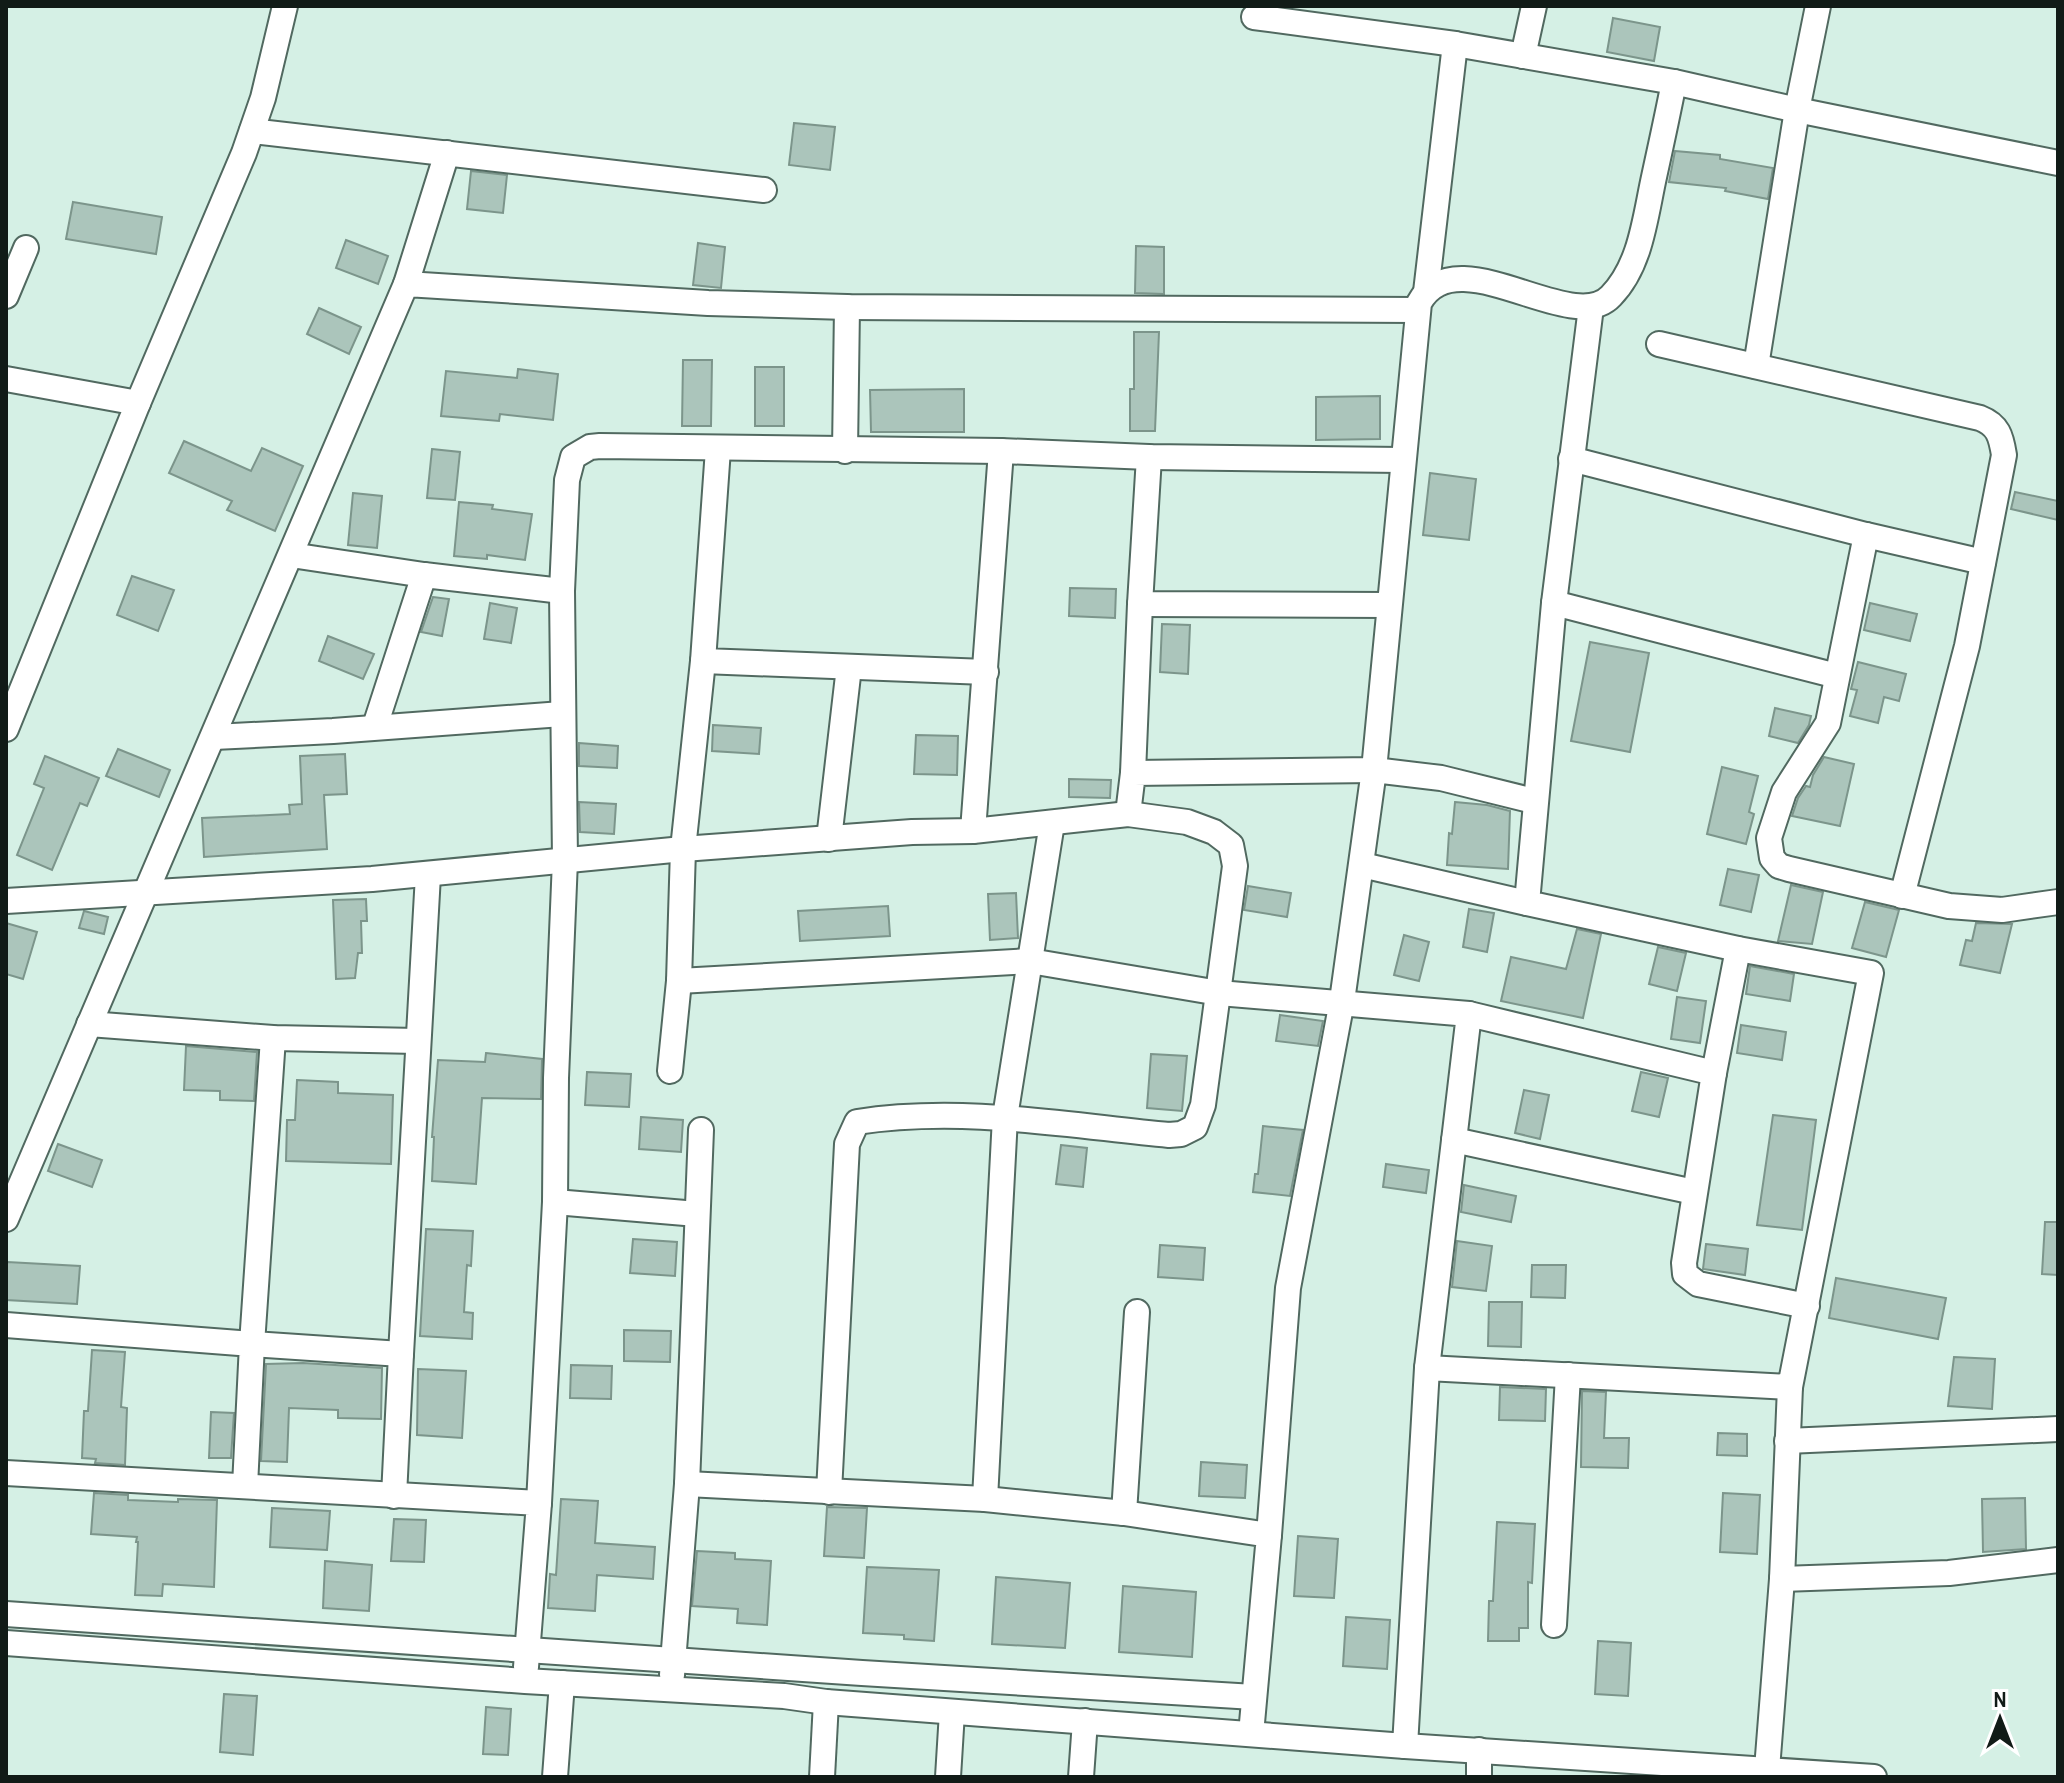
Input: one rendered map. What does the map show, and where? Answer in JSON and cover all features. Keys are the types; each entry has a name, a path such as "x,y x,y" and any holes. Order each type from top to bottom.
{"street":[{"path":"6,729 252,131 285,6"},
{"path":"1523,56 1534,6"},
{"path":"1756,366 1797,110 1818,6"},
{"path":"1254,17 1455,44 1674,82 2058,163"},
{"path":"1251,1734 1288,1288 1342,1001 1362,865 1374,770 1402,460 1455,44"},
{"path":"406,284 708,303 847,307 1422,301 1443,282 1470,280 1562,303 1591,307 1610,297 1630,269 1637,252 1674,82"},
{"path":"252,131 764,190"},
{"path":"6,1219 406,284 447,153"},
{"path":"6,296 26,248"},
{"path":"845,451 847,307"},
{"path":"1527,903 1554,603 1591,307"},
{"path":"1659,344 1991,422 2002,439 2004,455 1967,646 1902,896"},
{"path":"6,379 138,403"},
{"path":"525,1681 539,1503 555,1202 556,1078 565,860 562,591 567,480 573,457 590,447 600,446 1402,460"},
{"path":"670,1071 679,981 683,849 703,661 718,449"},
{"path":"973,831 1001,451"},
{"path":"1128,814 1133,773 1149,457"},
{"path":"1571,459 1983,562"},
{"path":"1866,535 1828,723 1784,792 1769,838 1769,851 1779,866 1902,896 2002,910 2058,902"},
{"path":"291,555 562,591"},
{"path":"375,726 424,575"},
{"path":"1554,603 1837,676"},
{"path":"1140,604 1389,605"},
{"path":"703,661 986,672"},
{"path":"829,839 849,667"},
{"path":"214,737 562,714"},
{"path":"1133,773 1374,770 1441,778 1534,801"},
{"path":"6,901 428,875 683,849 973,831 1128,814 1199,825 1214,832 1231,845 1235,866 1203,1105 1199,1121 1188,1132 1169,1135 1005,1117 947,1115 857,1122 847,1144 829,1492"},
{"path":"985,1499 1005,1117 1052,823"},
{"path":"1362,865 1738,949 1871,973 1790,1387 1782,1579 1767,1769"},
{"path":"394,1496 428,875"},
{"path":"1738,949 1714,1073 1684,1263 1688,1278 1698,1284 1807,1306"},
{"path":"679,981 1030,961 1219,993 1469,1014 1714,1073"},
{"path":"1405,1746 1427,1368 1469,1014"},
{"path":"89,1024 273,1038 417,1041"},
{"path":"245,1486 273,1038"},
{"path":"672,1689 687,1484 701,1130"},
{"path":"1454,1140 1694,1192"},
{"path":"555,1202 697,1214"},
{"path":"1124,1513 1137,1312"},
{"path":"6,1325 401,1354"},
{"path":"1427,1368 1790,1387"},
{"path":"1554,1625 1568,1375"},
{"path":"1787,1441 2058,1429"},
{"path":"6,1473 539,1503"},
{"path":"687,1484 985,1499 1124,1513 1269,1535"},
{"path":"1782,1579 1949,1573 2058,1560"},
{"path":"6,1614 1254,1697"},
{"path":"6,1643 1479,1750 1617,1769 1767,1769 1874,1777"},
{"path":"555,1777 562,1683"},
{"path":"1120,1724 1122,1689"},
{"path":"822,1777 826,1702"},
{"path":"948,1777 952,1712"},
{"path":"1081,1777 1085,1721"},
{"path":"1479,1750 1479,1777"}],"building":[{"path":"1613,18 1660,27 1654,61 1607,52"},
{"path":"794,123 835,127 830,170 789,165"},
{"path":"1675,151 1720,155 1720,159 1773,168 1768,199 1725,191 1726,188 1669,182"},
{"path":"471,171 507,175 503,213 467,209"},
{"path":"73,202 162,217 156,254 66,239"},
{"path":"346,240 388,256 378,284 336,268"},
{"path":"698,243 725,247 721,288 693,285"},
{"path":"1136,246 1164,247 1164,294 1135,293"},
{"path":"319,308 361,327 349,354 307,334"},
{"path":"1134,332 1159,332 1155,431 1130,431"},
{"path":"683,360 712,360 711,426 682,426"},
{"path":"755,367 784,367 784,426 755,426"},
{"path":"518,369 558,374 553,420 500,414 499,421 441,416 446,371 517,378"},
{"path":"964,389 964,432 871,432 870,390"},
{"path":"1380,396 1380,439 1316,440 1316,397"},
{"path":"184,441 251,471 262,448 303,466 275,531 227,510 232,501 169,473"},
{"path":"432,449 460,452 455,500 427,498"},
{"path":"1430,473 1476,479 1469,540 1423,535"},
{"path":"2015,492 2058,501 2058,520 2011,509"},
{"path":"353,493 382,496 377,548 348,545"},
{"path":"459,502 493,505 492,509 532,514 525,560 487,555 487,559 454,556"},
{"path":"132,576 174,590 158,631 117,615"},
{"path":"1070,588 1116,589 1115,618 1069,616"},
{"path":"433,597 449,599 442,636 421,632"},
{"path":"490,603 517,608 511,643 484,639"},
{"path":"1870,603 1917,614 1910,641 1864,630"},
{"path":"1162,624 1190,625 1188,674 1160,672"},
{"path":"328,636 374,654 363,679 319,661"},
{"path":"1590,642 1649,653 1630,752 1571,741"},
{"path":"1858,662 1906,674 1899,701 1884,697 1878,723 1850,716 1857,690 1851,689"},
{"path":"1775,708 1811,716 1798,743 1769,736"},
{"path":"713,725 761,728 759,754 712,751"},
{"path":"916,735 958,736 957,775 914,774"},
{"path":"579,743 618,746 617,768 579,766"},
{"path":"118,749 170,770 159,797 106,776"},
{"path":"345,754 347,794 324,795 327,849 204,857 202,818 290,814 289,805 302,804 300,756"},
{"path":"45,756 99,778 87,806 80,803 52,870 17,855 44,788 34,784"},
{"path":"1824,757 1854,764 1840,826 1792,816 1798,798 1806,786 1810,787"},
{"path":"1722,767 1758,776 1749,812 1754,814 1746,844 1707,834"},
{"path":"1069,779 1111,780 1110,798 1069,797"},
{"path":"579,802 616,804 614,834 580,832"},
{"path":"1455,802 1510,811 1508,869 1447,865"},
{"path":"1728,869 1759,875 1751,912 1720,905"},
{"path":"1791,885 1823,892 1812,944 1778,941"},
{"path":"1248,886 1291,893 1287,917 1244,910"},
{"path":"1016,893 1018,938 990,940 988,894"},
{"path":"366,899 367,921 361,921 362,953 358,953 355,978 336,979 333,900"},
{"path":"1865,902 1899,910 1886,957 1852,948"},
{"path":"888,906 890,936 800,941 798,911"},
{"path":"1469,909 1494,913 1487,952 1463,947"},
{"path":"84,911 108,917 104,934 79,928"},
{"path":"6,923 37,932 23,979 6,974"},
{"path":"1976,923 2012,924 2000,973 1960,965 1966,940 1972,941"},
{"path":"1577,929 1601,934 1583,1018 1501,1001 1511,957 1566,969"},
{"path":"1404,935 1429,942 1419,981 1394,975"},
{"path":"1658,947 1686,953 1677,991 1649,984"},
{"path":"1750,966 1794,974 1790,1001 1746,994"},
{"path":"1677,997 1706,1001 1700,1043 1671,1039"},
{"path":"1280,1015 1323,1021 1318,1046 1276,1041"},
{"path":"1741,1025 1786,1032 1782,1060 1737,1053"},
{"path":"186,1046 257,1052 254,1101 220,1100 220,1091 184,1090"},
{"path":"486,1053 542,1059 541,1099 482,1098 476,1184 432,1181 438,1060 485,1062"},
{"path":"1151,1054 1187,1056 1182,1111 1147,1108"},
{"path":"587,1072 631,1074 629,1107 585,1105"},
{"path":"1641,1072 1668,1078 1659,1117 1632,1111"},
{"path":"297,1080 338,1082 338,1093 393,1095 391,1164 286,1161 287,1120 295,1120"},
{"path":"1524,1090 1549,1095 1540,1139 1515,1133"},
{"path":"1773,1115 1816,1120 1802,1230 1757,1225"},
{"path":"641,1117 683,1120 681,1152 639,1149"},
{"path":"1263,1126 1303,1130 1290,1196 1253,1192"},
{"path":"58,1144 102,1160 92,1187 48,1171"},
{"path":"1061,1145 1087,1148 1083,1187 1056,1184"},
{"path":"1386,1164 1429,1170 1426,1193 1383,1187"},
{"path":"1464,1185 1516,1196 1511,1222 1461,1212"},
{"path":"2045,1222 2058,1222 2058,1275 2042,1274"},
{"path":"426,1229 473,1231 464,1312 473,1313 472,1339 420,1336"},
{"path":"633,1239 677,1242 675,1276 630,1273"},
{"path":"1457,1241 1492,1246 1486,1291 1452,1287"},
{"path":"1706,1244 1748,1249 1745,1275 1703,1269"},
{"path":"1160,1245 1205,1248 1203,1280 1158,1277"},
{"path":"7,1262 80,1266 77,1304 6,1300"},
{"path":"1532,1265 1566,1265 1565,1298 1531,1297"},
{"path":"1836,1278 1946,1298 1938,1339 1829,1318"},
{"path":"1489,1302 1522,1302 1521,1347 1488,1346"},
{"path":"624,1330 671,1331 670,1362 624,1361"},
{"path":"92,1350 125,1352 121,1407 127,1408 125,1465 95,1463 96,1459 82,1458"},
{"path":"1954,1357 1995,1359 1992,1409 1948,1406"},
{"path":"266,1364 382,1368 381,1419 338,1418 338,1410 289,1408 287,1462 261,1461"},
{"path":"571,1365 612,1366 611,1399 570,1398"},
{"path":"418,1369 466,1371 462,1438 417,1435"},
{"path":"1500,1387 1546,1389 1545,1421 1499,1420"},
{"path":"1582,1391 1606,1392 1604,1438 1629,1438 1628,1468 1581,1467"},
{"path":"211,1412 234,1413 231,1458 209,1458"},
{"path":"1718,1433 1747,1434 1747,1456 1717,1455"},
{"path":"1201,1462 1247,1465 1245,1498 1199,1496"},
{"path":"94,1493 128,1495 128,1500 217,1500 214,1587 163,1584 162,1596 135,1595 137,1537 91,1534"},
{"path":"1723,1493 1760,1495 1757,1554 1720,1552"},
{"path":"2025,1498 2026,1549 1983,1552 1982,1499"},
{"path":"561,1499 598,1501 595,1543 655,1547 653,1579 597,1575 595,1611 548,1608 550,1574 556,1575"},
{"path":"827,1507 867,1508 864,1558 824,1556"},
{"path":"272,1508 330,1511 327,1550 270,1547"},
{"path":"394,1519 426,1520 424,1562 391,1561"},
{"path":"1497,1522 1535,1524 1532,1583 1528,1582 1528,1628 1519,1628 1519,1641 1488,1641"},
{"path":"1298,1536 1338,1539 1334,1598 1294,1596"},
{"path":"697,1551 735,1553 735,1559 771,1561 767,1625 737,1623 738,1609 692,1606"},
{"path":"325,1561 372,1565 369,1611 323,1608"},
{"path":"867,1567 939,1570 934,1641 904,1639 904,1635 863,1633"},
{"path":"996,1577 1070,1583 1065,1648 992,1644"},
{"path":"1123,1586 1196,1592 1192,1657 1119,1652"},
{"path":"1346,1617 1390,1620 1387,1669 1343,1666"},
{"path":"1598,1641 1631,1643 1628,1696 1595,1694"},
{"path":"224,1694 257,1696 253,1755 220,1752"},
{"path":"486,1707 511,1709 508,1755 483,1754"}]}
